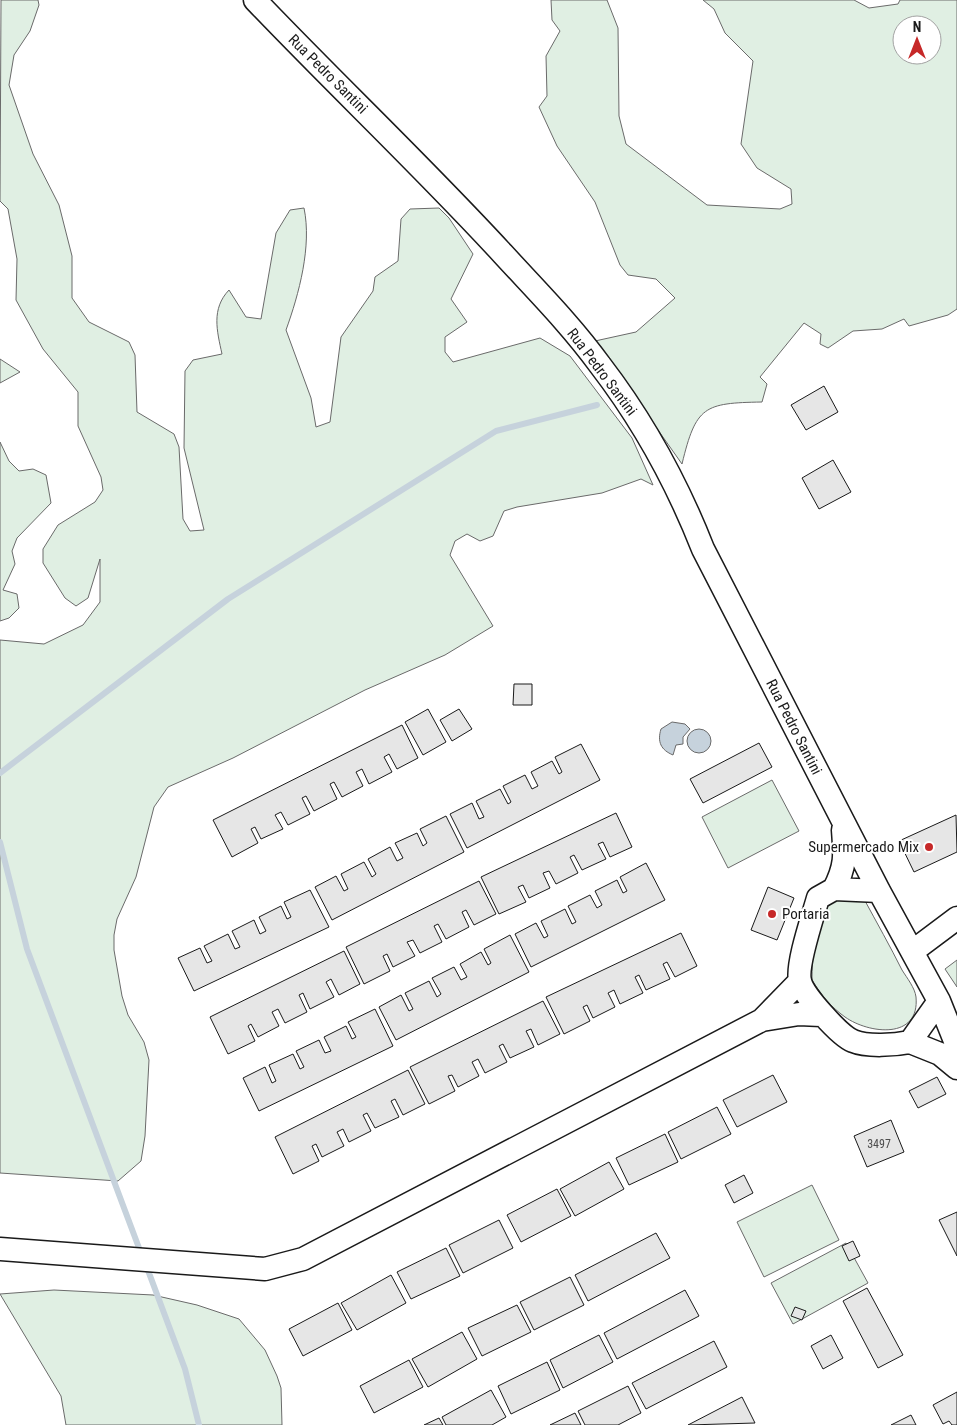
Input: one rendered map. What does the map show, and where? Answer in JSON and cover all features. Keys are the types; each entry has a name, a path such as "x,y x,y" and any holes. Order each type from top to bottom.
{"street":[{"name":"Rua Pedro Santini","path":"255,0 441,186 553,308 600,364 654,445 686,504 702,549 879,891"},
{"name":"Rua Pedro Santini","path":"834,888 842,874 846,858 842,819"},
{"path":"957,1046 938,1000 879,891 834,888 818,898 802,958 800,981 821,1015 852,1041 893,1045 910,1042 940,1054 957,1068"},
{"path":"913,951 957,918"},
{"path":"0,1248 237,1268 265,1269 303,1260 762,1020 800,981"},
{"path":"910,1042 938,1000"},
{"path":"762,1020 799,1014 821,1015"}],"green space":[{"path":"1,0 38,0 39,5 30,31 14,55 9,85 33,154 59,205 72,256 72,298 89,322 129,342 135,355 137,412 174,434 179,447 183,519 190,531 204,530 184,448 185,371 193,360 222,354 217,320 223,297 229,290 246,317 261,319 276,233 290,210 304,208 306,238 303,270 286,330 311,398 316,427 330,422 341,337 373,291 375,277 398,261 401,219 410,209 439,208 449,218 473,254 451,299 467,322 445,337 445,352 453,362 540,338 570,356 632,438 653,485 641,479 602,493 517,507 504,511 493,536 480,541 467,534 455,541 450,555 493,626 445,655 365,690 233,758 168,787 154,807 136,877 117,919 114,935 114,950 122,996 128,1015 144,1042 149,1060 145,1136 141,1161 118,1181 0,1173 0,640 44,644 83,625 100,602 100,559 88,598 76,606 65,598 43,563 43,549 58,525 95,502 103,490 101,477 78,426 78,392 43,349 16,300 17,259 8,209 0,201"},
{"path":"551,0 607,0 618,28 619,116 626,144 707,205 780,209 792,204 791,189 757,168 741,144 753,61 725,33 714,9 703,0 854,0 869,8 898,4 900,0 957,0 957,309 948,315 909,326 904,319 882,329 853,331 828,348 820,344 821,334 804,323 760,377 767,384 762,402 727,404 706,412 698,419 692,430 682,464 595,341 636,332 675,298 656,279 628,275 620,265 595,202 557,146 539,107 547,96 546,56 560,31 552,20"},
{"path":"0,359 20,372 0,383"},
{"path":"0,442 9,461 19,471 33,469 46,475 51,503 17,538 12,551 15,564 3,590 17,594 19,608 9,618 0,621"},
{"path":"772,780 799,831 728,868 702,817"},
{"path":"842,897 864,899 914,990 916,997 915,1011 910,1021 902,1027 891,1030 879,1029 855,1023 831,1005 812,980 813,952 823,913 828,906"},
{"path":"957,960 957,987 945,969"},
{"path":"812,1185 839,1240 764,1277 737,1222"},
{"path":"846,1243 868,1283 793,1324 771,1283"},
{"path":"54,1290 153,1295 197,1305 239,1319 265,1350 277,1376 281,1388 282,1425 66,1425 61,1396 0,1294"}],"shaded area":[{"path":"672,722 685,724 690,729 683,737 683,744 676,745 673,755 663,748 659,738 661,729"},
{"path":"699,729 704,730 710,736 710,746 704,752 699,753 694,752 688,746 687,741 688,736 694,730"}],"building":[{"path":"824,386 838,412 806,430 791,405"},
{"path":"833,460 851,492 819,509 802,478"},
{"path":"514,684 532,684 532,705 513,705"},
{"path":"428,709 446,742 423,755 405,722"},
{"path":"459,709 472,729 452,741 440,720"},
{"path":"402,725 418,758 397,769 389,754 384,757 392,772 369,784 362,769 356,772 363,786 342,797 334,782 330,784 337,799 314,811 306,796 302,798 310,814 288,825 281,812 275,815 283,829 261,839 255,827 251,829 258,843 232,857 213,820"},
{"path":"759,743 772,767 703,803 690,779"},
{"path":"581,744 600,780 467,848 450,814 472,803 479,819 484,817 476,801 500,789 508,804 511,802 503,786 525,775 532,789 538,786 531,772 552,761 559,774 562,772 555,757"},
{"path":"616,813 632,847 610,857 603,842 598,844 606,859 582,870 574,855 570,857 578,873 556,884 549,871 543,873 550,888 529,898 523,885 518,887 526,902 499,914 481,877"},
{"name":"Supermercado Mix","path":"956,815 957,852 914,872 899,841"},
{"path":"446,816 464,852 332,920 315,887 336,876 344,891 348,889 341,874 364,862 372,877 376,874 368,859 390,847 397,861 403,858 395,843 417,833 423,846 427,843 420,829"},
{"path":"646,863 665,900 531,967 515,934 536,923 544,938 548,936 541,921 565,909 572,924 576,922 568,906 590,895 597,908 602,905 595,891 617,880 623,893 627,891 620,877"},
{"path":"479,881 496,914 474,925 466,910 462,912 469,927 446,939 438,924 434,926 442,942 420,953 413,940 407,942 415,956 393,967 387,954 383,956 390,971 364,984 346,947"},
{"name":"Portaria","path":"768,887 794,898 777,940 751,930"},
{"path":"310,890 329,927 194,991 178,958 200,948 207,963 212,961 204,946 228,934 235,949 240,947 232,931 254,920 260,934 266,931 259,917 281,906 287,919 291,917 284,902"},
{"path":"681,933 697,966 675,977 667,962 663,964 670,979 646,990 639,975 635,977 643,993 620,1004 614,990 608,993 615,1007 593,1018 587,1005 583,1007 590,1021 564,1034 546,997"},
{"path":"510,935 529,972 396,1040 379,1007 401,995 409,1011 413,1009 405,993 429,981 437,997 441,994 432,978 454,967 461,980 467,977 460,964 481,952 488,965 491,963 484,949"},
{"path":"344,951 360,984 339,995 331,979 326,982 334,997 310,1009 303,993 299,995 307,1012 285,1023 278,1009 272,1012 279,1026 258,1037 251,1024 248,1026 255,1041 228,1054 210,1017"},
{"path":"543,1001 560,1034 538,1045 531,1029 526,1031 534,1047 510,1058 503,1044 499,1046 507,1062 485,1073 478,1059 472,1062 479,1076 458,1087 452,1075 448,1076 455,1091 429,1104 410,1067"},
{"path":"375,1009 393,1046 259,1111 243,1078 265,1067 272,1083 276,1081 269,1065 293,1054 300,1069 304,1067 296,1051 319,1040 325,1053 331,1051 324,1037 346,1026 352,1039 356,1037 348,1022"},
{"path":"408,1070 425,1104 403,1115 395,1099 391,1101 399,1117 375,1128 367,1113 363,1115 371,1131 349,1142 343,1129 337,1132 344,1146 322,1157 316,1144 312,1146 319,1161 293,1174 275,1137"},
{"path":"773,1075 787,1102 737,1127 723,1100"},
{"path":"937,1077 946,1094 918,1108 909,1091"},
{"path":"717,1107 731,1134 681,1159 668,1132"},
{"path":"891,1120 904,1152 867,1167 854,1136"},
{"path":"665,1134 678,1162 629,1185 616,1158"},
{"path":"609,1162 624,1189 575,1216 560,1189"},
{"path":"744,1175 753,1193 734,1203 725,1185"},
{"path":"557,1189 571,1216 521,1242 507,1215"},
{"path":"957,1212 957,1256 939,1220"},
{"path":"499,1220 513,1248 463,1273 449,1245"},
{"path":"656,1233 670,1258 588,1301 575,1275"},
{"path":"853,1241 860,1256 849,1261 842,1246"},
{"path":"446,1248 460,1276 411,1299 397,1272"},
{"path":"391,1275 406,1303 357,1330 341,1303"},
{"path":"570,1277 584,1305 534,1330 520,1302"},
{"path":"867,1288 903,1355 878,1368 843,1301"},
{"path":"685,1290 699,1316 617,1359 604,1333"},
{"path":"338,1303 352,1330 303,1356 289,1329"},
{"path":"517,1305 531,1332 482,1356 468,1328"},
{"path":"795,1307 806,1311 802,1320 791,1316"},
{"path":"462,1332 477,1359 428,1387 412,1359"},
{"path":"599,1335 613,1362 563,1388 550,1360"},
{"path":"831,1335 843,1358 823,1369 811,1346"},
{"path":"714,1341 727,1367 646,1409 632,1383"},
{"path":"409,1360 423,1387 374,1413 360,1386"},
{"path":"547,1362 560,1390 511,1414 498,1386"},
{"path":"628,1386 641,1413 618,1425 585,1425 578,1411"},
{"path":"491,1390 506,1417 492,1425 446,1425 442,1417"},
{"path":"957,1392 957,1425 952,1425 949,1421 943,1424 933,1405"},
{"path":"742,1397 755,1423 688,1425"},
{"path":"575,1413 581,1425 550,1425"},
{"path":"911,1415 916,1425 891,1425"},
{"path":"439,1418 443,1425 424,1425"}],"waterway":[{"path":"0,773 228,599 496,431 597,405"},
{"path":"0,842 27,949 142,1256"},
{"path":"146,1265 185,1369 199,1425"}],"place":[{"name":"Supermercado Mix","path":"929,847"},
{"name":"Portaria","path":"772,914"}]}
